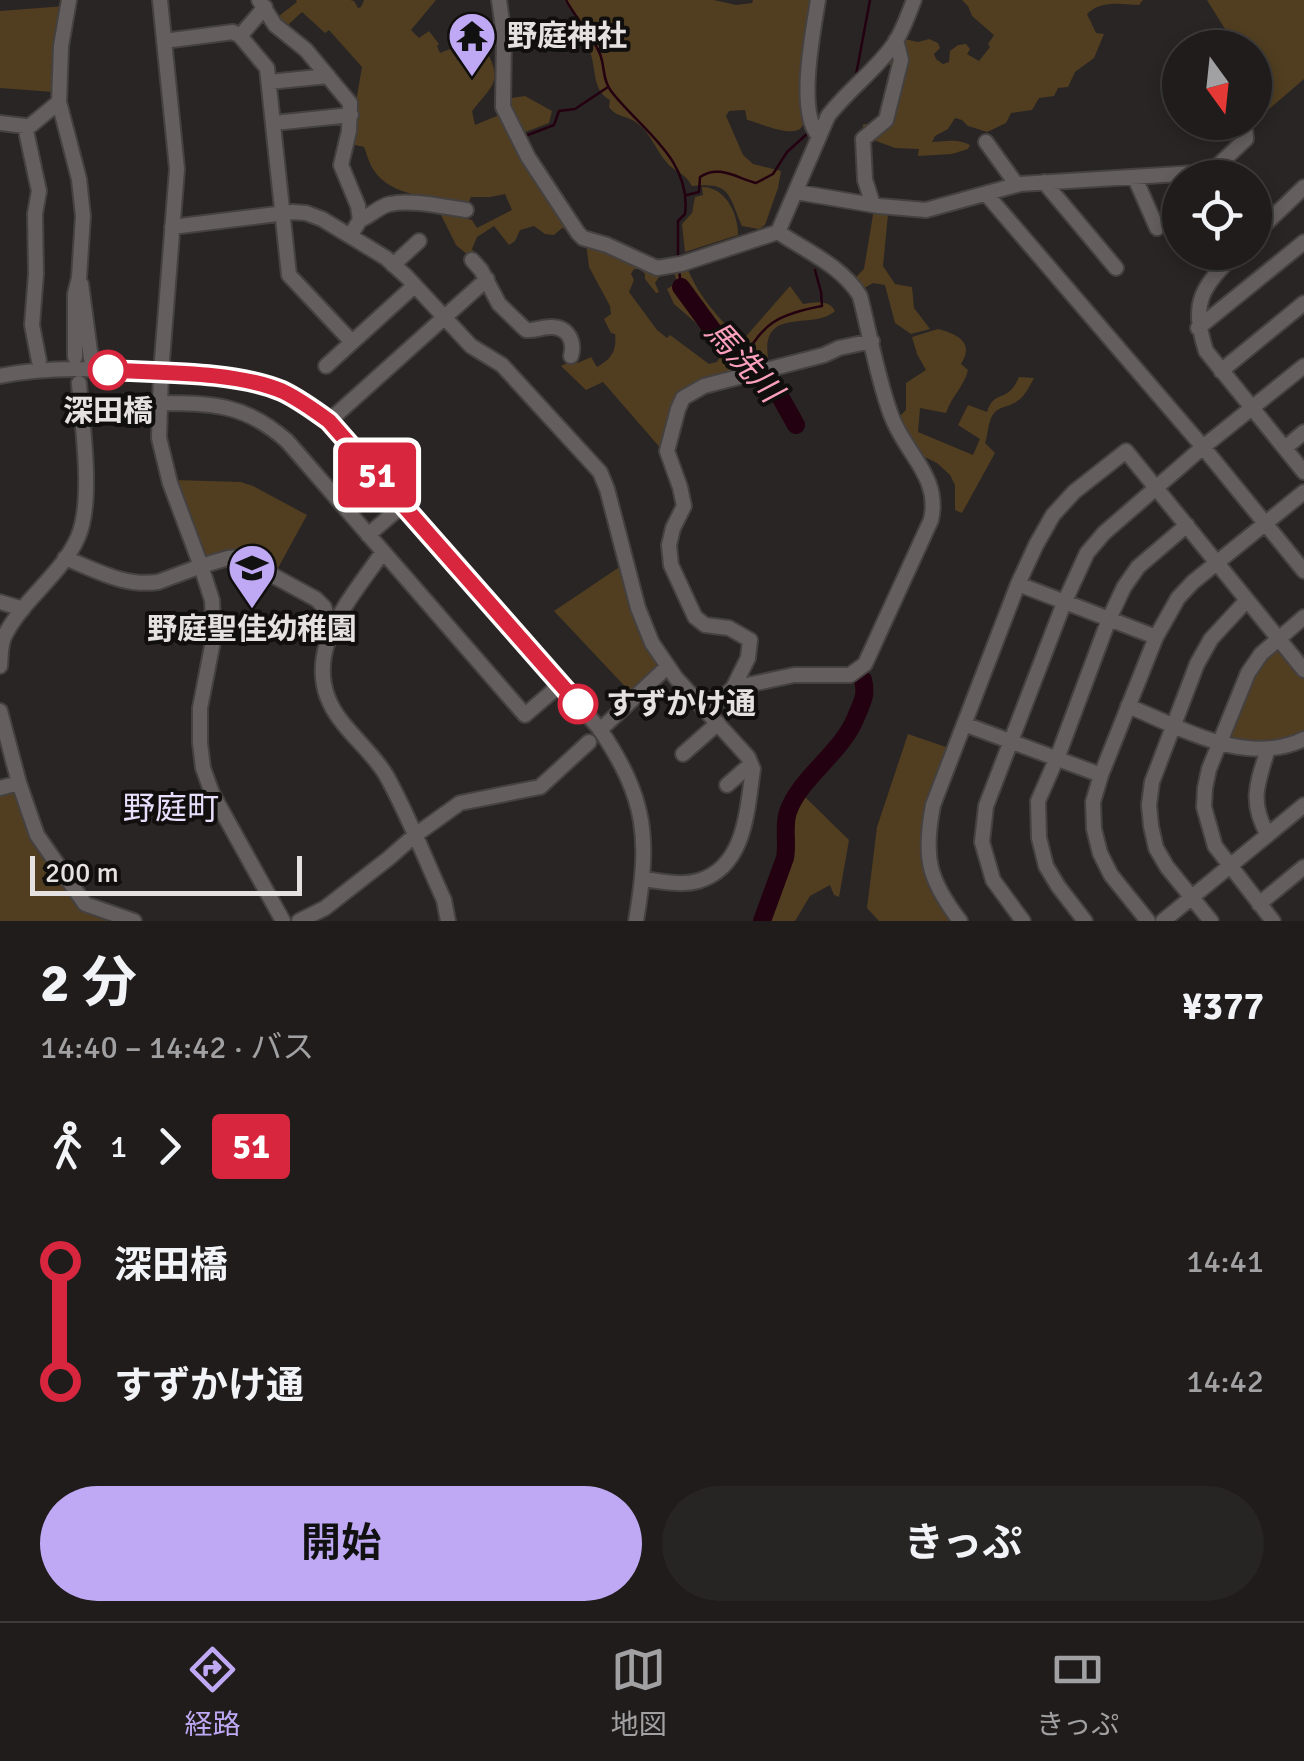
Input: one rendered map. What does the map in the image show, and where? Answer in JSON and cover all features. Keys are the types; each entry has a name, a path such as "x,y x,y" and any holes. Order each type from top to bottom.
{"street":[{"path":"69,0 60,46 59,102 79,179 83,216 75,294 75,357"},
{"path":"160,0 177,169 161,374 160,438 165,468 212,600 213,646 199,720 204,768 221,811 283,921"},
{"path":"499,0 504,36 503,107 528,157 584,238 657,268 778,232 796,192 815,132 896,40 914,0"},
{"path":"815,132 808,83 818,0"},
{"path":"240,36 262,3 275,25 306,50 350,103 349,132 340,165 360,220"},
{"path":"164,41 233,32 267,68 288,276 352,342"},
{"path":"873,205 866,180 863,139 886,120 901,60 896,40"},
{"path":"270,82 328,76"},
{"path":"26,130 59,102"},
{"path":"274,123 351,115"},
{"path":"0,123 25,126 40,191 35,214 32,325 39,361"},
{"path":"796,192 926,210 1018,185 1211,172 1245,140"},
{"path":"986,142 1018,185"},
{"path":"1135,178 1157,228"},
{"path":"1044,182 1116,268"},
{"path":"1272,219 1301,194"},
{"path":"987,195 1304,570"},
{"path":"350,236 360,220 386,205 466,210"},
{"path":"172,227 306,213 367,245 393,265 471,346 502,365 600,472 638,608 652,643 667,667 753,768 740,843 719,870 698,881 643,880"},
{"path":"733,688 794,674 850,675 859,670 931,520 934,505 930,484 892,418 860,296 852,282 778,232"},
{"path":"393,265 419,240"},
{"path":"1198,328 1304,242"},
{"path":"472,260 487,279 498,304 530,332 550,327 565,332 571,338 571,356"},
{"path":"1219,270 1204,291 1198,309 1198,328 1206,351 1304,472"},
{"path":"79,278 91,359"},
{"path":"329,421 487,279"},
{"path":"326,366 414,286"},
{"path":"1221,370 1304,303"},
{"path":"683,754 733,688 748,658 750,640 729,628 705,626 690,610 671,565 672,528 684,506 667,452 683,398 704,386 872,341"},
{"path":"1022,921 992,880 982,842 986,806 1087,552 1156,488 1304,366"},
{"path":"0,376 54,368 93,368 232,378 292,396 329,421 560,684 595,736 624,768 634,791 643,832 643,880 636,921"},
{"path":"0,666 3,638 78,537 87,502 79,383"},
{"path":"160,403 217,405 238,410 260,420 287,441 525,715 560,684"},
{"path":"1284,448 1304,432"},
{"path":"960,921 940,894 930,868 927,836 933,806 1018,584 1052,515 1074,492 1126,451 1304,670"},
{"path":"1148,921 1111,876 1100,853 1093,802 1101,776 1156,637 1178,598 1304,492"},
{"path":"368,535 403,505"},
{"path":"1086,921 1046,866 1039,838 1038,800 1124,588 1138,567 1187,525"},
{"path":"383,552 342,609 323,657 322,679 326,697 340,721 385,773 444,900 448,921"},
{"path":"65,558 137,583 158,582 228,558 245,559 316,599 324,607 331,632"},
{"path":"1018,584 1156,637"},
{"path":"1211,921 1156,848 1149,805 1152,782 1198,664 1211,639 1247,600"},
{"path":"0,602 23,609"},
{"path":"1273,921 1214,846 1204,807 1209,769 1248,673 1261,654 1304,617"},
{"path":"299,921 325,908 460,803 540,786 667,667"},
{"path":"1128,706 1230,746 1268,750 1304,738"},
{"path":"0,711 37,835 85,904 134,921"},
{"path":"964,724 1101,776"},
{"path":"1268,750 1255,801 1268,836"},
{"path":"727,786 751,764"},
{"path":"0,788 20,782"},
{"path":"1163,921 1304,806"},
{"path":"1259,904 1304,868"}],"shaded area":[{"path":"296,0 350,0 358,8 364,0 436,0 411,30 419,38 429,31 439,44 440,53 450,49 458,61 486,51 494,77 490,89 472,111 475,125 499,115 572,231 562,228 554,235 545,234 534,226 520,230 509,245 494,226 477,237 472,249 478,257 474,260 456,245 440,213 472,220 477,228 512,210 505,194 471,197 469,202 443,199 403,191 381,179 364,147 351,144 362,67 329,30 325,33 302,12 285,24 279,16"},
{"path":"564,0 714,0 736,5 753,0 814,0 803,77 801,128 782,130 747,120 745,110 729,111 726,116 743,155 753,164 781,171 765,225 759,229 742,226 726,192 714,186 692,186 668,164 642,127 612,111 610,100 597,83 587,45 591,40"},
{"path":"962,0 1143,0 1139,5 1105,5 1087,14 1096,33 1104,34 1094,58 1075,72 1068,87 1058,88 1054,96 1039,98 1032,110 1011,113 1006,123 987,132 955,118 932,142 959,142 970,145 968,149 918,156 919,149 895,148 868,138 868,129 862,126 878,125 895,70 886,61 904,39 938,43 940,48 934,54 943,64 949,62 950,51 958,45 966,44 970,49 967,54 979,61 990,47 994,35 972,16"},
{"path":"1207,0 1304,0 1304,79 1272,106 1272,30 1225,29"},
{"path":"65,6 53,92 0,88 0,11"},
{"path":"525,96 552,111 549,123 520,134 505,99"},
{"path":"702,187 718,192 729,203 738,235 685,252 682,224 692,213 695,197 703,195"},
{"path":"874,209 888,214 883,266 895,284 912,287 914,308 930,329 911,334 895,323 885,285 873,283 861,290 854,279 864,269"},
{"path":"586,242 658,273 656,293 645,274 634,269 629,292 657,330 709,364 717,362 722,354 703,329 674,304 667,289 677,283 674,271 687,267 704,298 742,341 790,286 803,304 825,303 835,311 825,317 779,326 771,333 767,345 769,364 693,387 663,451 603,382 586,390 561,366 591,357 597,367 610,357 615,345 615,334 604,319 611,314 610,306 589,267"},
{"path":"938,329 962,340 966,350 961,364 968,370 946,413 920,408 918,432 973,455 980,439 958,425 968,405 987,412 992,402 1012,389 1019,377 1034,378 1020,399 993,414 985,443 995,453 962,513 955,510 955,485 950,475 917,453 898,418 906,410 906,383 926,370 912,337"},
{"path":"174,480 241,482 307,515 278,568 234,553 205,558"},
{"path":"621,566 661,668 633,695 554,611"},
{"path":"1276,648 1282,648 1304,675 1304,733 1271,744 1229,739 1227,735 1247,689"},
{"path":"908,734 949,748 922,854 956,921 879,921 867,908 877,827"},
{"path":"17,789 84,906 127,921 0,921 0,793"},
{"path":"803,795 849,840 839,897 830,885 810,896 795,921 766,921 790,853 790,814"}],"waterway":[{"path":"566,0 597,47 611,91 662,146 680,177 685,214 678,221 678,257"},
{"path":"848,84 856,75 870,0"},
{"path":"525,136 554,125 559,111 575,109 608,87"},
{"path":"687,195 699,192 700,177 707,173 728,173 756,183 773,174 787,152 808,133"},
{"path":"679,269 681,287"},
{"path":"742,363 756,338 773,322 822,306 815,270"},
{"name":"馬洗川","path":"681,287 728,351 777,391 796,425"},
{"name":"馬洗川","path":"762,921 785,858 788,812 802,787 850,730 863,699 863,680"}],"bus line":[{"name":"51","path":"108,370 248,381 279,390 315,410 329,421 578,704"}],"place":[{"name":"野庭神社","path":"472,78"},
{"name":"深田橋","path":"108,370"},
{"name":"野庭聖佳幼稚園","path":"252,610"},
{"name":"すずかけ通","path":"578,704"}],"district":[{"name":"野庭町","path":"171,808"}]}
